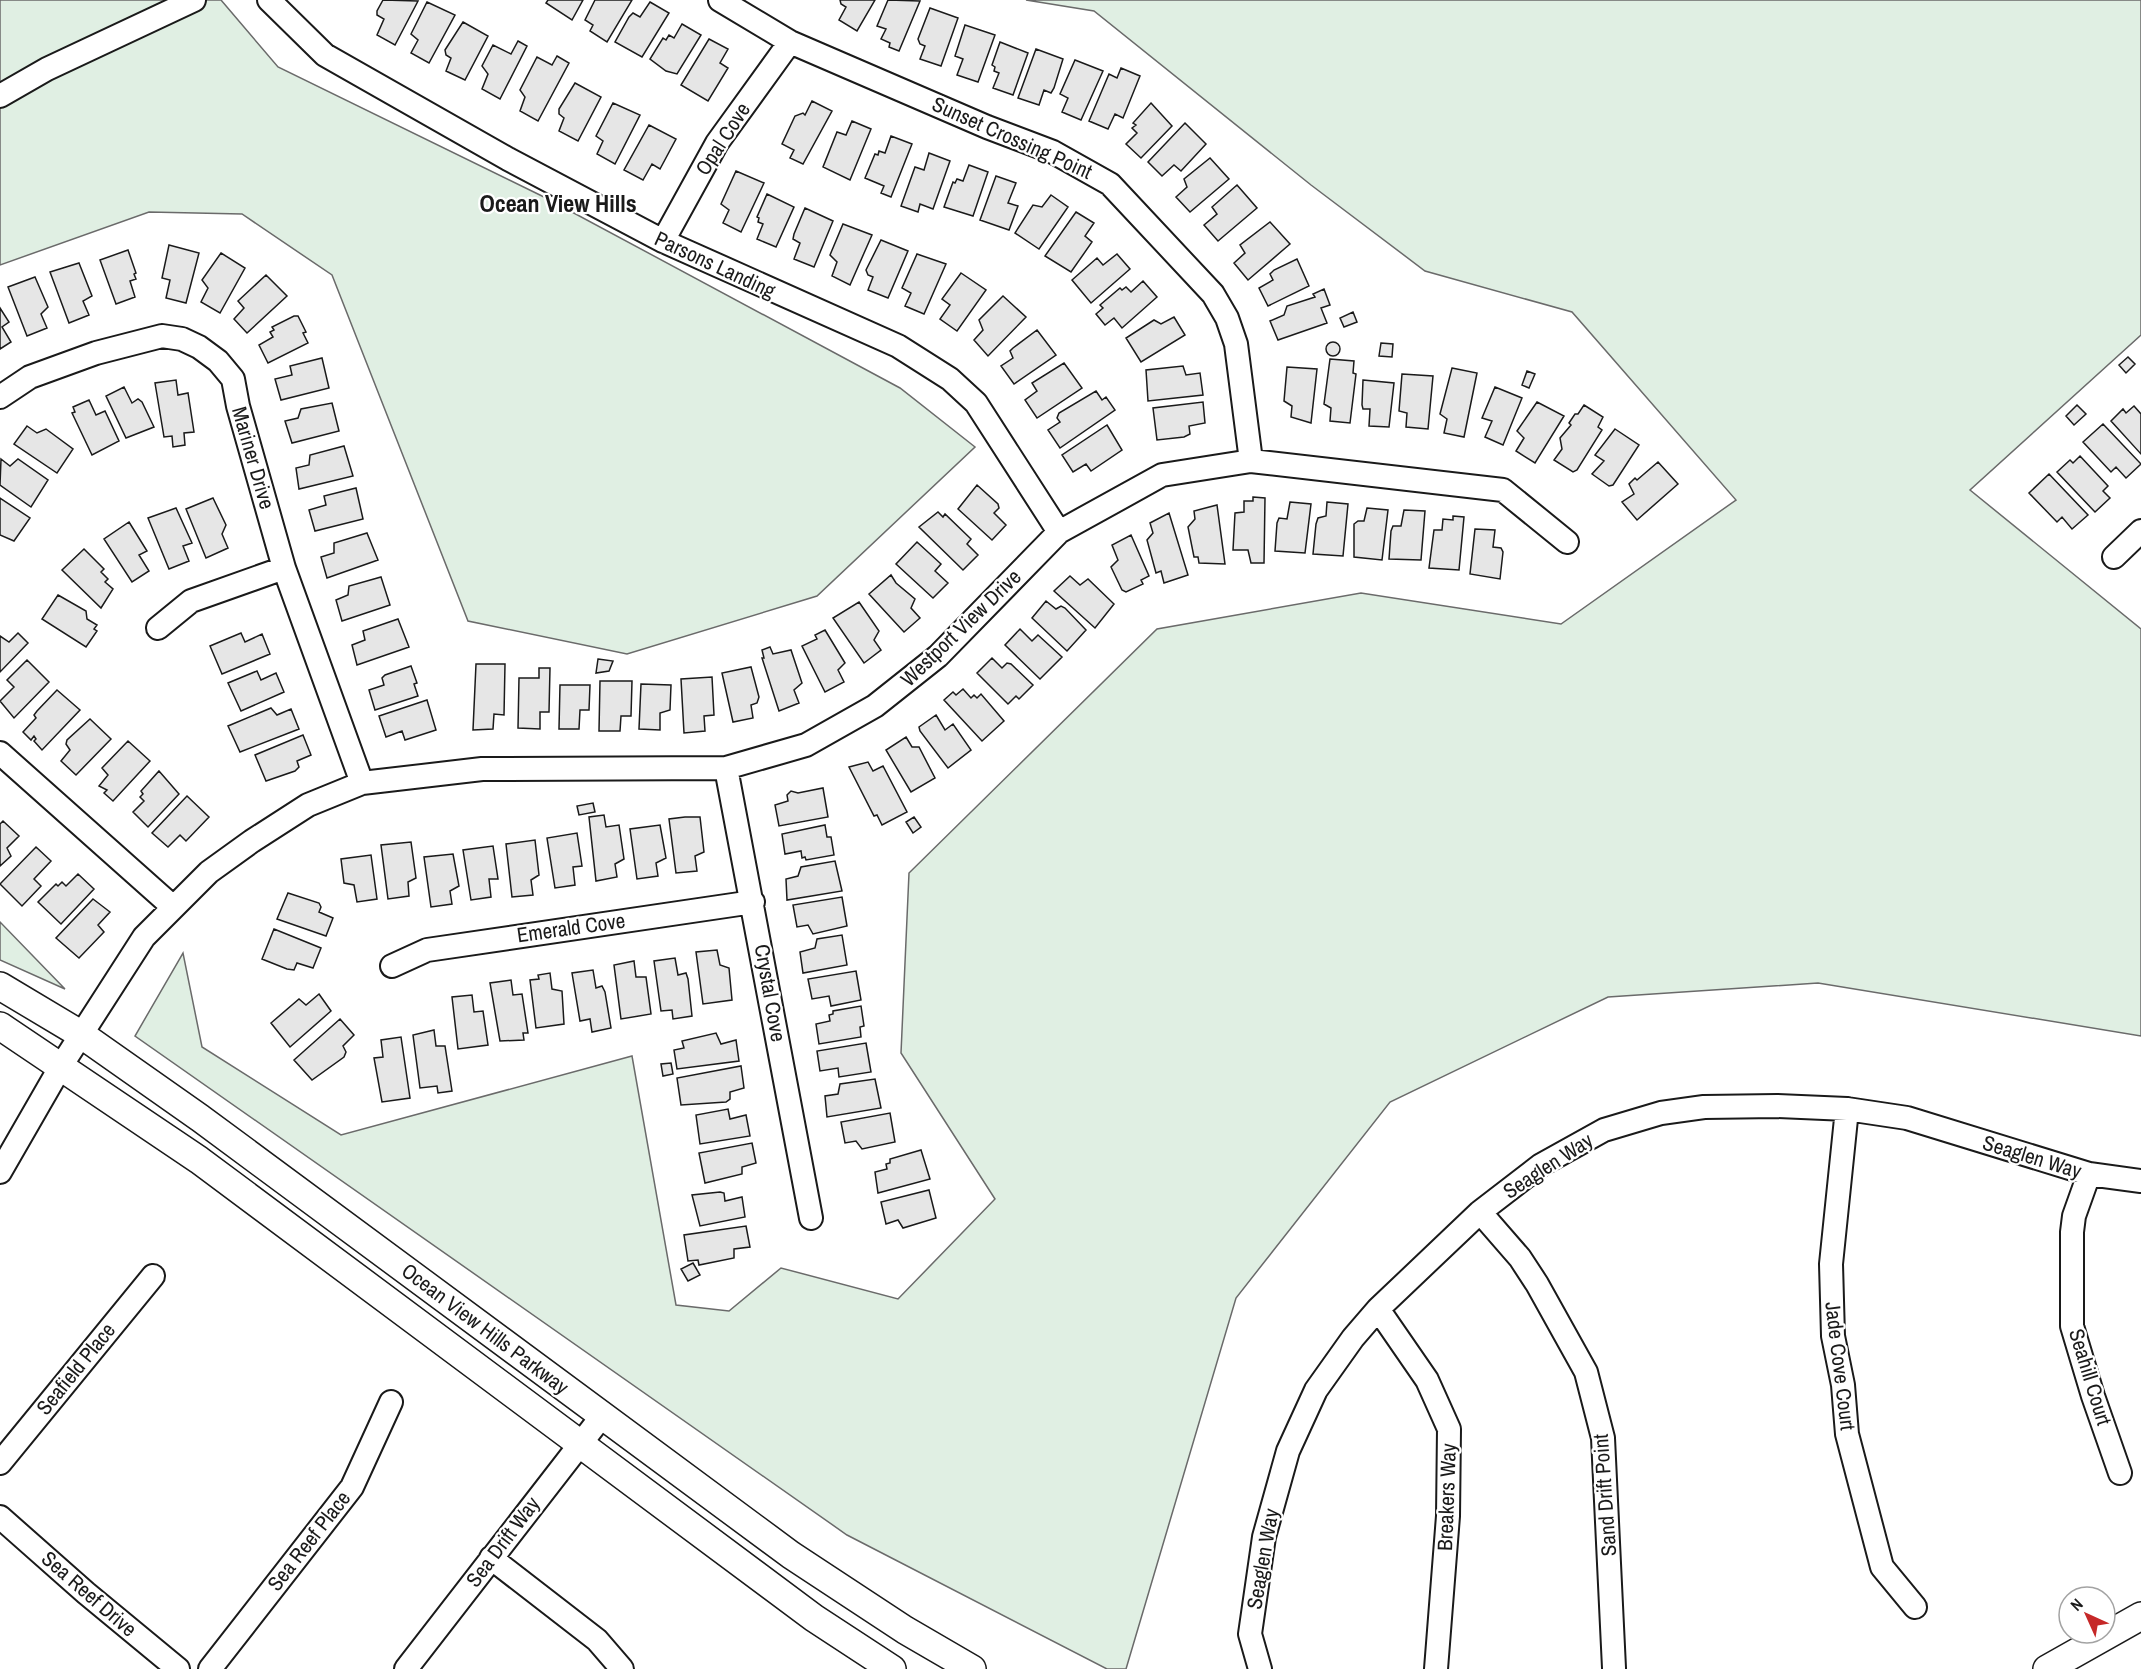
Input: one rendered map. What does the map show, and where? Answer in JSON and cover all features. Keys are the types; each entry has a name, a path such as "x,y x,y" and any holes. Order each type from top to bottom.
{"main road":[{"name":"Ocean View Hills Parkway","path":"0,986 199,1160 814,1618 892,1669"},
{"name":"Ocean View Hills Parkway","path":"0,1026 72,1049 200,1118 791,1555 905,1630 972,1669"},
{"path":"2047,1669 2141,1616"}],"street":[{"path":"0,96 47,69 194,0"},
{"name":"Parsons Landing","path":"268,0 325,55 584,200 663,241 898,346 950,380 976,403 1059,532"},
{"name":"Sunset Crossing Point","path":"720,0 790,42 987,127 1053,152 1110,184 1213,294 1227,318 1236,344 1251,461"},
{"name":"Opal Cove","path":"663,241 717,142 790,42"},
{"name":"Mariner Drive","path":"0,398 30,377 96,353 162,336 182,339 199,347 218,361 233,379 238,406 284,568 362,783"},
{"name":"Westport View Drive","path":"0,1172 72,1049 144,937 209,872 252,841 308,806 362,783 482,769 726,768 806,745 852,721 893,693 957,638 1059,532 1162,475 1251,461 1503,490 1567,542"},
{"path":"2114,557 2141,531"},
{"path":"158,628 191,601 284,568"},
{"path":"0,753 173,907"},
{"name":"Crystal Cove","path":"726,768 811,1218"},
{"name":"Emerald Cove","path":"392,966 428,950 753,902"},
{"name":"Seaglen Way","path":"1260,1669 1250,1634 1264,1537 1288,1451 1316,1390 1353,1338 1378,1309 1480,1212 1541,1165 1604,1130 1661,1113 1722,1105 1847,1110 1916,1120 2089,1174 2141,1181"},
{"name":"Jade Cove Court","path":"1847,1110 1831,1264 1833,1336 1843,1385 1847,1434 1882,1567 1916,1607"},
{"name":"Seahill Court","path":"2089,1174 2074,1216 2072,1232 2072,1326 2120,1473"},
{"name":"Sand Drift Point","path":"1480,1212 1520,1258 1538,1284 1586,1372 1604,1438 1614,1668"},
{"name":"Seafield Place","path":"0,1463 153,1276"},
{"name":"Breakers Way","path":"1378,1309 1427,1380 1449,1429 1448,1516 1436,1669"},
{"name":"Sea Reef Place","path":"210,1669 352,1487 391,1402"},
{"name":"Sea Drift Way","path":"406,1669 602,1416"},
{"name":"Sea Reef Drive","path":"0,1517 86,1593 178,1669"},
{"path":"491,1558 597,1640 622,1669"}],"green space":[{"path":"0,0 221,0 278,67 544,197 900,388 975,447 817,596 627,654 468,621 332,275 242,214 149,212 0,265"},
{"path":"1026,0 2141,0 2141,335 1970,490 2141,629 2141,1036 1818,983 1608,997 1390,1102 1236,1298 1126,1669 1107,1669 847,1535 135,1036 183,953 202,1047 341,1135 632,1056 676,1305 729,1311 781,1268 898,1299 995,1199 901,1053 909,873 1157,629 1361,593 1561,624 1736,500 1572,312 1425,271 1311,185 1094,11"},
{"path":"0,922 65,989 0,960"}],"building":[{"path":"383,0 418,1 395,45 377,35 384,19 377,15"},
{"path":"548,0 583,0 572,20 546,3"},
{"path":"595,0 632,0 607,42 590,31 593,25 585,20"},
{"path":"840,0 875,0 857,31 839,20 846,7 841,4"},
{"path":"888,0 920,1 899,51 889,47 890,43 881,39 886,29 877,26"},
{"path":"427,2 455,15 429,63 411,53 418,40 411,34"},
{"path":"650,2 669,13 642,57 615,42 629,17 633,13 640,17"},
{"path":"930,8 958,18 941,66 920,59 925,46 920,44 918,39"},
{"path":"463,22 488,36 465,80 446,71 451,58 446,55 445,50"},
{"path":"682,24 701,35 677,74 666,71 650,59 663,38 666,40 669,35 674,38"},
{"path":"965,25 995,35 978,82 957,75 963,59 955,56"},
{"path":"709,39 728,49 720,63 728,68 708,101 681,85"},
{"path":"518,41 527,46 500,99 482,89 488,74 482,66 493,45 511,54"},
{"path":"1000,42 1028,53 1013,95 993,88 999,73 994,71 995,67 992,65"},
{"path":"1036,49 1063,59 1054,88 1051,93 1044,90 1039,105 1018,98"},
{"path":"557,56 569,63 538,121 520,111 525,97 520,90 537,57 552,65"},
{"path":"1075,60 1103,71 1081,120 1062,112 1068,98 1060,94"},
{"path":"1121,68 1140,76 1123,118 1115,114 1108,129 1089,121 1109,74 1117,78"},
{"path":"575,83 601,97 578,141 559,131 564,118 559,114 559,109"},
{"path":"812,101 832,111 803,164 790,158 794,150 782,144 795,116 803,113 805,115"},
{"path":"613,103 640,115 615,164 597,154 603,141 596,136"},
{"path":"1151,103 1172,126 1141,158 1126,144 1137,133 1132,128 1136,125 1133,123"},
{"path":"852,121 871,129 850,180 823,167 837,132 846,135"},
{"path":"1185,123 1206,144 1181,171 1174,165 1162,176 1148,162"},
{"path":"649,125 676,139 660,169 652,164 643,180 624,170"},
{"path":"891,136 912,144 891,197 881,193 884,186 865,178 875,154 878,155 879,151 885,153"},
{"path":"929,153 950,161 933,209 920,204 918,212 901,206 915,167 924,170"},
{"path":"1210,158 1229,179 1190,212 1176,197 1187,187 1184,179"},
{"path":"969,165 988,172 973,216 944,207 953,182 955,183 957,179 963,181"},
{"path":"736,171 764,183 741,232 723,223 729,210 721,204"},
{"path":"996,176 1016,183 1008,203 1018,206 1009,230 980,220"},
{"path":"1237,185 1257,208 1218,241 1204,225 1217,214 1212,207"},
{"path":"767,194 794,207 776,247 757,239 763,224 758,222 757,217"},
{"path":"1051,195 1068,207 1039,249 1015,233 1033,205 1042,207"},
{"path":"805,208 833,221 814,267 794,259 800,243 793,239 794,234"},
{"path":"1076,212 1094,223 1085,236 1092,242 1071,272 1045,256"},
{"path":"1270,222 1290,244 1248,280 1234,263 1245,253 1240,245"},
{"path":"843,224 872,235 850,285 832,276 837,262 830,255"},
{"path":"881,240 908,251 888,298 868,290 873,277 868,275 866,270"},
{"path":"169,245 199,253 186,303 166,298 170,280 162,278"},
{"path":"128,250 136,273 134,274 136,279 130,281 135,297 116,304 100,260"},
{"path":"221,253 245,268 220,313 201,302 208,288 202,280"},
{"path":"917,254 946,264 924,314 905,306 911,293 902,288"},
{"path":"1117,254 1130,269 1091,303 1072,280 1097,258 1103,265"},
{"path":"1297,259 1309,286 1268,306 1259,288 1273,280 1270,274 1274,270"},
{"path":"79,263 92,296 83,301 89,315 69,323 50,272"},
{"path":"961,273 986,290 957,331 940,319 950,305 942,299"},
{"path":"266,275 287,296 247,333 234,319 244,308 238,301"},
{"path":"35,277 48,307 41,314 47,328 27,336 8,287"},
{"path":"1143,281 1157,297 1122,328 1114,318 1105,325 1096,314 1103,308 1100,305 1120,288 1122,290 1126,287 1131,292"},
{"path":"1324,289 1330,305 1321,308 1327,323 1278,340 1270,321 1284,315 1287,306 1315,297 1313,294"},
{"path":"1003,296 1026,317 988,356 974,340 983,330 979,320"},
{"path":"0,308 9,322 2,327 11,342 0,349"},
{"path":"1353,312 1357,322 1344,327 1340,318"},
{"path":"298,316 306,332 303,333 308,343 268,363 259,345 273,337 270,332 274,330 272,327"},
{"path":"1174,317 1185,335 1141,362 1126,338 1154,320 1161,324"},
{"path":"1037,330 1056,355 1014,384 1001,366 1013,358 1010,351 1013,348"},
{"path":"1333,342 1338,344 1340,349 1338,354 1333,356 1328,354 1326,349 1328,344"},
{"path":"1381,343 1393,344 1392,357 1379,356"},
{"path":"2128,357 2135,364 2126,373 2119,365"},
{"path":"322,358 329,388 281,400 275,379 292,375 290,366"},
{"path":"1330,359 1354,361 1353,373 1356,374 1350,423 1330,421 1331,408 1324,404"},
{"path":"1064,363 1082,388 1037,418 1025,400 1037,391 1032,383"},
{"path":"1183,366 1186,375 1200,373 1203,395 1148,401 1146,370"},
{"path":"1287,367 1317,369 1311,423 1291,417 1292,406 1284,401"},
{"path":"1452,368 1477,373 1464,437 1444,433 1447,419 1440,414"},
{"path":"1527,371 1535,374 1529,388 1522,385"},
{"path":"1402,374 1433,376 1428,429 1406,427 1407,413 1399,411"},
{"path":"176,380 178,395 188,393 194,432 184,433 185,445 173,447 172,436 164,437 155,383"},
{"path":"1363,380 1394,383 1389,427 1369,426 1370,409 1363,409 1362,405"},
{"path":"124,387 132,403 138,399 142,402 154,427 126,438 106,396"},
{"path":"1495,387 1522,398 1503,445 1485,437 1492,421 1482,418"},
{"path":"1096,391 1102,400 1106,397 1115,410 1060,448 1048,430 1060,422 1057,418 1059,413"},
{"path":"89,400 96,415 105,411 119,441 92,455 72,413 75,412 73,407"},
{"path":"1203,402 1205,423 1189,426 1190,434 1184,437 1157,440 1153,408"},
{"path":"1537,402 1564,416 1535,463 1516,451 1524,438 1517,431"},
{"path":"332,403 339,431 292,443 285,421 298,418 301,409"},
{"path":"1584,405 1603,417 1598,427 1602,430 1577,470 1573,472 1554,460 1562,449 1560,438 1571,425 1569,423 1575,414 1578,414"},
{"path":"2077,405 2086,414 2074,425 2066,416"},
{"path":"2134,406 2141,414 2141,454 2111,421 2123,409 2126,413"},
{"path":"2103,424 2141,464 2126,478 2116,467 2111,472 2083,442"},
{"path":"1107,425 1122,450 1091,471 1086,464 1073,472 1062,455"},
{"path":"27,426 37,433 46,429 73,449 57,473 14,444"},
{"path":"1615,429 1639,445 1613,485 1609,486 1592,474 1604,461 1595,455"},
{"path":"344,446 353,476 299,489 296,468 309,465 310,455"},
{"path":"2080,456 2108,486 2103,491 2110,498 2095,512 2057,472 2070,460 2073,463"},
{"path":"1,459 10,466 18,459 48,480 31,507 0,485"},
{"path":"1658,462 1678,484 1637,520 1622,502 1634,494 1629,484"},
{"path":"2049,474 2088,515 2072,529 2062,517 2057,522 2029,493"},
{"path":"977,485 998,504 999,508 994,513 1006,525 992,540 958,509"},
{"path":"356,488 363,519 315,531 309,510 326,505 324,496"},
{"path":"1253,497 1265,498 1264,563 1251,563 1248,550 1233,550 1235,513 1244,512 1244,501 1253,501"},
{"path":"0,498 30,518 14,541 0,535"},
{"path":"213,498 226,525 222,534 228,548 206,558 186,509"},
{"path":"1290,502 1311,504 1305,553 1275,551 1277,523 1279,518 1287,519"},
{"path":"1327,502 1348,504 1343,556 1313,554 1316,524 1318,518 1326,516"},
{"path":"1217,505 1225,564 1199,563 1198,557 1194,557 1188,527 1195,519 1194,511"},
{"path":"176,508 192,543 183,546 189,561 169,569 148,518"},
{"path":"1367,508 1388,510 1382,560 1354,557 1354,524 1364,521"},
{"path":"1404,510 1425,511 1421,560 1389,559 1391,531 1393,526 1401,526"},
{"path":"938,512 943,517 945,514 971,539 967,544 978,555 963,570 919,527"},
{"path":"1169,513 1188,575 1164,583 1161,571 1156,573 1147,540 1153,533 1150,523"},
{"path":"1453,516 1464,517 1459,570 1429,568 1434,530 1442,530 1443,519 1453,520"},
{"path":"129,522 147,551 139,555 149,571 132,582 104,539"},
{"path":"1475,529 1495,530 1493,547 1501,548 1503,552 1500,579 1470,574"},
{"path":"367,533 378,560 327,578 321,557 334,553 334,543"},
{"path":"1131,535 1149,576 1141,580 1143,584 1126,592 1122,590 1111,567 1118,560 1112,545"},
{"path":"917,542 941,564 935,571 948,583 933,598 896,564"},
{"path":"84,549 104,569 101,572 108,579 105,582 113,589 101,608 62,570"},
{"path":"891,575 896,583 915,599 911,608 920,618 904,632 869,594"},
{"path":"1070,576 1080,585 1088,579 1114,604 1095,628 1054,591"},
{"path":"381,577 390,605 342,621 336,600 348,595 349,586"},
{"path":"58,595 86,611 87,619 97,625 94,629 97,631 86,647 42,619"},
{"path":"1046,601 1056,609 1061,606 1065,608 1086,630 1067,651 1032,618"},
{"path":"859,602 879,631 874,640 881,650 864,663 833,618"},
{"path":"398,619 409,647 357,665 352,645 365,640 363,631"},
{"path":"1020,629 1032,641 1038,635 1062,657 1040,679 1005,645"},
{"path":"825,630 845,663 838,670 844,682 825,692 802,646 817,639 815,635"},
{"path":"18,633 28,643 0,672 0,636 9,642"},
{"path":"241,633 245,642 262,634 270,654 222,674 210,646"},
{"path":"770,647 773,654 791,650 802,683 794,690 799,703 779,711 762,658 764,658 762,650"},
{"path":"992,658 1002,668 1007,663 1011,664 1033,685 1019,699 1016,696 1008,704 977,673"},
{"path":"598,659 613,661 609,671 596,673"},
{"path":"27,660 49,682 14,718 0,701 14,687 7,680"},
{"path":"476,664 505,664 504,715 494,714 493,729 473,730"},
{"path":"411,666 417,683 414,684 418,696 375,710 369,690 384,685 382,678 385,675"},
{"path":"751,667 759,697 757,703 751,705 753,718 733,722 722,673"},
{"path":"539,668 550,668 549,712 540,712 540,729 518,728 519,678 539,678"},
{"path":"257,671 261,680 276,673 284,692 241,711 228,683"},
{"path":"712,677 714,715 704,716 705,731 684,733 681,679"},
{"path":"600,681 632,681 631,716 621,716 620,731 599,731"},
{"path":"641,684 671,685 670,710 660,713 660,730 639,729"},
{"path":"560,685 590,685 589,710 580,710 579,729 559,729"},
{"path":"963,689 971,698 974,695 977,698 981,694 1004,721 982,741 944,700 953,692 956,695"},
{"path":"57,690 80,710 42,750 34,741 36,739 34,736 31,740 23,732 36,718 34,715 37,711"},
{"path":"427,700 436,730 405,740 402,731 386,737 379,716"},
{"path":"271,708 277,715 291,709 299,729 240,752 228,726"},
{"path":"936,715 945,730 953,724 971,750 948,768 919,727"},
{"path":"90,719 111,739 76,775 61,761 70,750 66,744 67,740"},
{"path":"303,735 311,755 297,761 299,767 295,771 266,781 255,755"},
{"path":"906,737 912,747 919,747 935,778 911,792 886,750"},
{"path":"128,741 150,761 113,801 104,793 107,790 99,786 108,775 102,768"},
{"path":"868,762 873,771 883,766 907,812 882,825 877,815 874,816 849,767"},
{"path":"159,771 179,794 148,827 133,812 144,801 140,797 143,794 141,791"},
{"path":"823,788 828,817 779,826 775,805 788,801 787,795 791,791 798,793"},
{"path":"187,796 209,817 186,841 180,835 168,847 152,833"},
{"path":"593,803 595,812 579,815 577,806"},
{"path":"604,815 606,827 619,825 624,859 615,864 617,877 596,881 589,817"},
{"path":"700,817 704,852 695,856 697,871 676,873 669,819"},
{"path":"914,817 921,827 913,833 906,822"},
{"path":"3,821 19,836 7,848 11,856 0,866 0,824"},
{"path":"660,825 666,858 656,863 658,876 637,879 630,829"},
{"path":"825,825 827,837 831,837 834,855 806,860 805,857 802,858 801,851 785,854 782,834"},
{"path":"577,833 582,866 573,867 575,885 555,888 547,838"},
{"path":"535,840 539,875 531,880 533,895 512,897 506,844"},
{"path":"411,842 416,878 408,882 409,896 388,899 381,845"},
{"path":"493,846 498,879 489,879 491,897 471,900 463,850"},
{"path":"36,847 51,861 34,879 41,886 22,906 0,884"},
{"path":"453,854 459,886 450,891 452,904 431,907 424,857"},
{"path":"371,855 377,899 357,902 354,885 344,883 341,859"},
{"path":"835,861 842,891 787,900 786,879 798,876 801,867"},
{"path":"78,874 94,889 61,924 38,902 56,884 58,886 62,882 66,886"},
{"path":"288,893 319,903 321,907 319,912 333,918 326,936 277,919"},
{"path":"842,897 847,926 813,934 808,925 797,927 793,905"},
{"path":"93,899 110,912 98,925 104,932 79,958 56,938"},
{"path":"274,929 321,948 313,968 297,963 294,970 287,969 262,959"},
{"path":"842,935 847,965 803,973 800,952 815,948 817,939"},
{"path":"717,950 720,965 729,968 732,1000 703,1004 696,952"},
{"path":"675,958 678,975 686,973 688,979 692,1016 673,1019 672,1010 661,1011 654,961"},
{"path":"634,961 636,977 646,977 651,1014 621,1019 614,965"},
{"path":"593,970 596,988 602,986 605,992 611,1028 592,1032 590,1019 580,1021 572,973"},
{"path":"856,971 861,1000 831,1006 829,996 812,999 808,979"},
{"path":"550,973 552,989 562,991 564,1024 536,1028 530,980 539,979 538,975"},
{"path":"511,980 513,995 522,994 528,1033 523,1033 524,1040 500,1041 490,983"},
{"path":"319,994 331,1011 290,1047 271,1023 299,999 306,1005"},
{"path":"472,995 474,1012 483,1011 488,1045 458,1049 452,997"},
{"path":"861,1006 864,1026 860,1027 861,1037 819,1044 816,1024 830,1021 829,1015 833,1014 833,1011"},
{"path":"340,1019 354,1035 343,1046 346,1052 344,1057 312,1080 294,1060"},
{"path":"434,1030 436,1046 445,1046 452,1091 438,1093 437,1086 420,1088 413,1035"},
{"path":"716,1033 721,1044 736,1040 739,1061 677,1069 674,1050 684,1048 682,1041"},
{"path":"401,1037 410,1098 382,1102 374,1058 383,1057 381,1040"},
{"path":"866,1043 871,1072 839,1077 838,1068 820,1071 817,1051"},
{"path":"671,1063 673,1074 663,1076 661,1064"},
{"path":"741,1066 744,1088 730,1092 730,1099 726,1102 681,1105 677,1078"},
{"path":"875,1079 881,1108 827,1117 825,1096 838,1094 840,1084"},
{"path":"728,1109 730,1119 746,1115 750,1136 700,1144 696,1115"},
{"path":"890,1113 895,1142 862,1149 856,1141 845,1143 841,1122"},
{"path":"752,1143 756,1163 742,1167 742,1174 705,1183 699,1153"},
{"path":"921,1150 930,1179 878,1193 875,1172 887,1169 886,1164 890,1163 890,1159"},
{"path":"929,1190 936,1218 903,1228 898,1220 886,1224 881,1202"},
{"path":"724,1193 725,1201 742,1197 745,1217 700,1226 692,1195"},
{"path":"746,1226 750,1247 734,1249 734,1258 699,1265 698,1260 688,1261 684,1235"},
{"path":"693,1263 700,1275 688,1281 681,1269"}],"district":[{"name":"Ocean View Hills","path":"558,204"}]}
